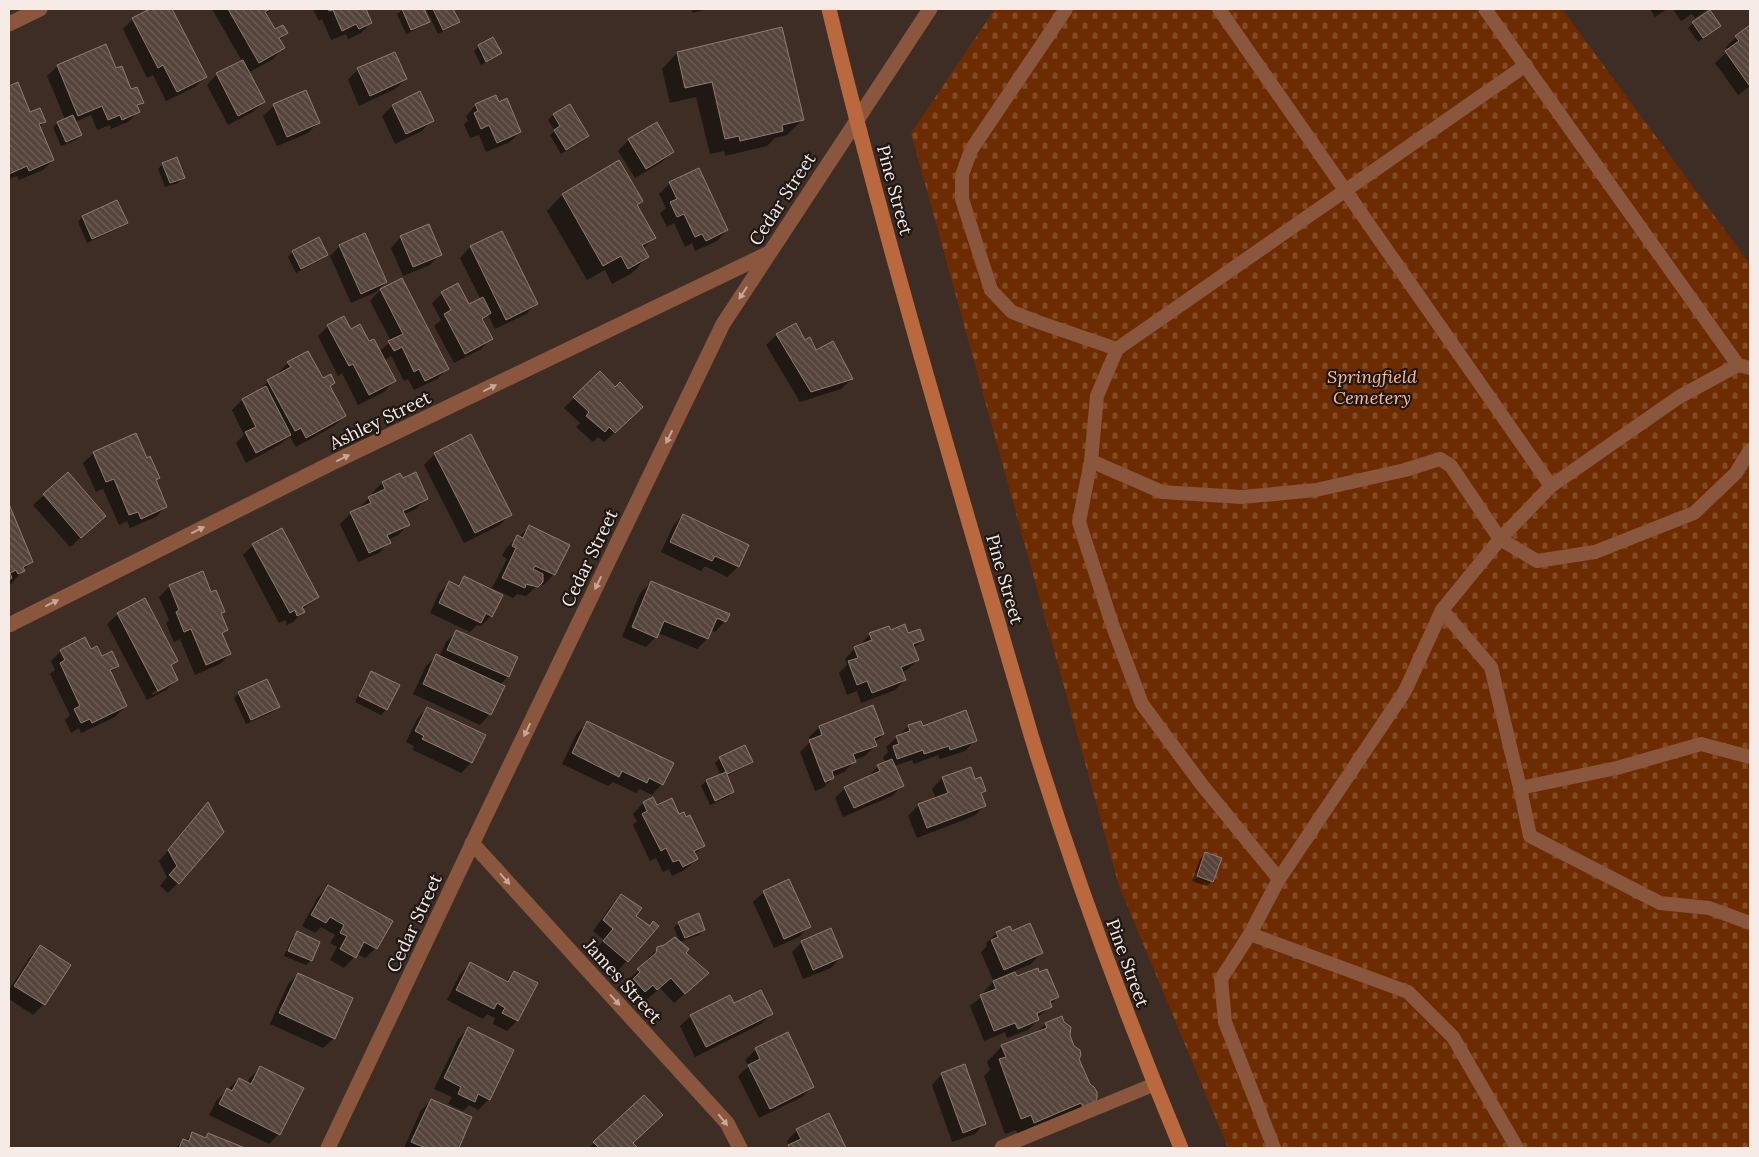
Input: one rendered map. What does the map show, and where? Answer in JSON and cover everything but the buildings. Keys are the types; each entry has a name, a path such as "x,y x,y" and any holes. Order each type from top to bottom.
{"main road":[{"name":"Pine Street","path":"829,9 856,119 924,364 1031,735 1078,880 1123,1003 1181,1148"}],"street":[{"path":"9,24 40,9"},
{"name":"Cedar Street","path":"328,1148 472,843 723,324 930,9"},
{"name":"Ashley Street","path":"9,624 334,462 770,252"},
{"name":"James Street","path":"472,843 727,1123 740,1148"}],"lane":[{"path":"1066,9 971,150 962,175 962,199 991,290 1012,312 1117,349"},
{"path":"1219,9 1552,486"},
{"path":"1274,1148 1225,1022 1221,980 1250,934 1279,879 1405,691 1442,610 1500,539 1552,486 1680,398 1744,366 1485,9"},
{"path":"1279,879 1202,785 1142,704 1112,624 1079,522 1091,461 1097,396 1117,349 1526,65"},
{"path":"1091,461 1162,492 1242,497 1316,490 1405,470 1440,459 1452,466 1500,539 1537,561 1595,552 1694,513 1736,473 1750,450"},
{"path":"1442,610 1491,667 1530,836 1660,903 1709,908 1750,923"},
{"path":"1520,788 1617,768 1701,744 1750,757"},
{"path":"1250,934 1408,992 1453,1037 1517,1148"},
{"path":"1002,1147 1155,1084"}],"green space":[{"name":"Springfield Cemetery","path":"995,9 1562,9 1750,264 1750,1148 1228,1148 1119,886 911,133"}]}
